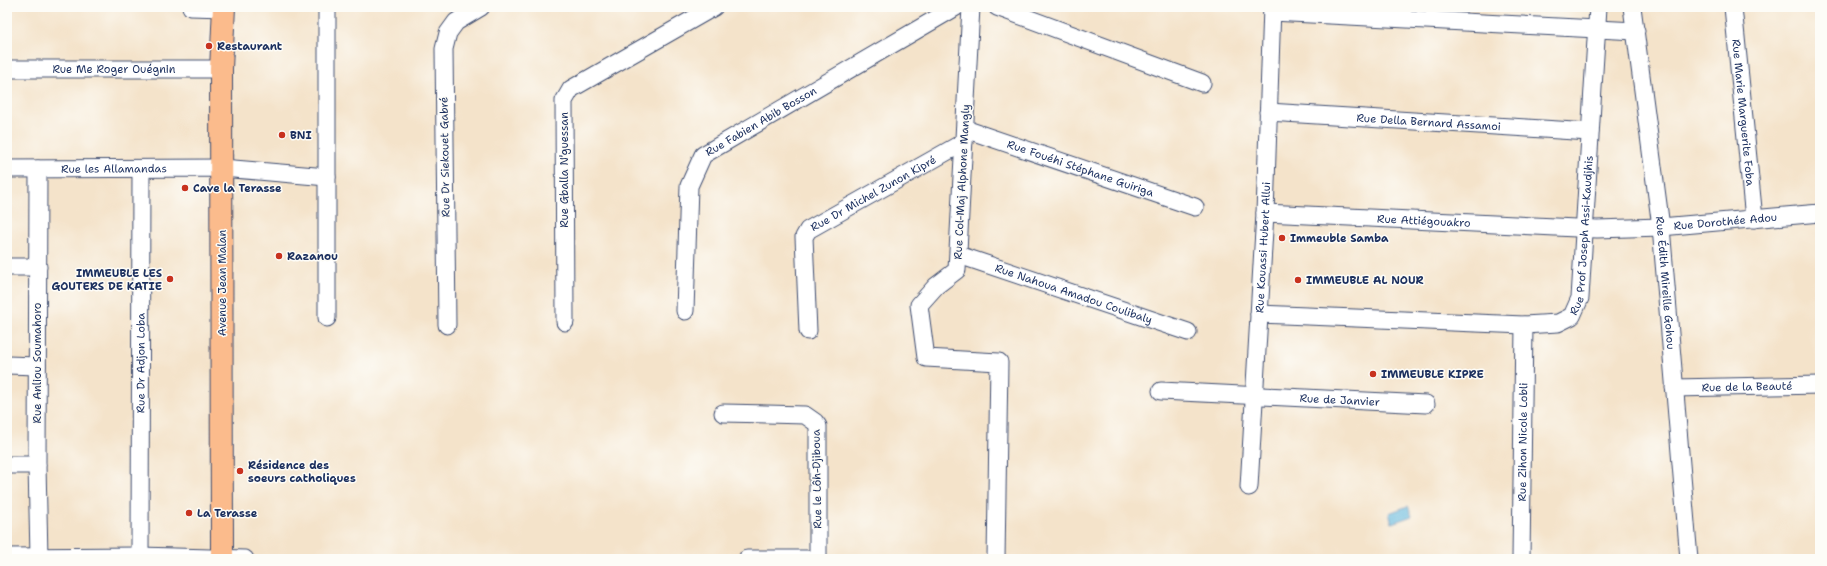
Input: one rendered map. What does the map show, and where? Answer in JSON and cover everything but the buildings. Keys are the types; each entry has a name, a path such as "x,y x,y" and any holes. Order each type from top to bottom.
{"main road":[{"name":"Avenue Jean Malan","path":"222,559 221,70 224,8"}],"street":[{"path":"191,7 224,8"},
{"path":"327,7 327,318"},
{"name":"Rue Dr Siekouet Gabré","path":"447,325 444,49 448,32 456,22 482,7"},
{"name":"Rue Gballa N'guessan","path":"565,322 564,100 571,89 714,7"},
{"name":"Rue Fabien Abib Bosson","path":"685,311 688,186 703,155 956,7"},
{"name":"Rue Col-Maj Alphone Mangly","path":"971,7 957,270 936,286 919,305 926,358 999,362 996,559"},
{"path":"997,7 1202,82"},
{"name":"Rue Prof Joseph Assi-Kaudjhis","path":"1259,314 1524,325 1558,323 1572,316 1580,298 1583,228 1598,7"},
{"name":"Rue Édith Mireille Gohou","path":"1632,7 1661,227 1689,559"},
{"name":"Rue Marie Marguerite Foba","path":"1733,7 1754,218"},
{"path":"1272,10 1636,31"},
{"name":"Rue Kouassi Hubert Allui","path":"1249,487 1265,213 1272,10"},
{"name":"Rue Me Roger Ouégnin","path":"7,69 221,70"},
{"name":"Rue Della Bernard Assamoi","path":"1268,112 1590,132"},
{"name":"Rue Fouéhi Stéphane Guiriga","path":"965,135 1195,208"},
{"name":"Rue Dr Michel Zunon Kipré","path":"808,331 804,237 808,230 965,135"},
{"name":"Rue les Allamandas","path":"7,169 222,168 327,177"},
{"name":"Rue Anliou Soumahoro","path":"38,169 37,465 39,557"},
{"name":"Rue Dr Adjon Loba","path":"140,556 141,169"},
{"name":"Rue Attiégouakro","path":"1265,213 1583,228"},
{"name":"Rue Dorothée Adou","path":"1583,228 1661,227 1820,213"},
{"name":"Rue Nahoua Amadou Coulibaly","path":"958,255 1188,332"},
{"path":"7,267 38,267"},
{"name":"Rue Zihon Nicole Lobli","path":"1521,559 1524,325"},
{"path":"7,366 37,366"},
{"name":"Rue de la Beauté","path":"1674,388 1820,385"},
{"name":"Rue de Janvier","path":"1161,391 1426,404"},
{"name":"Rue le Lôh-Djiboua","path":"723,414 805,415 818,426 818,559"},
{"path":"7,465 37,465"},
{"path":"7,557 71,558 140,556 245,559"},
{"path":"747,559 810,559"}],"water":[{"path":"1408,506 1412,516 1392,523 1389,513"}],"place":[{"name":"Restaurant","path":"209,46"},
{"name":"BNI","path":"282,135"},
{"name":"Cave la Terasse","path":"185,188"},
{"name":"Immeuble Samba","path":"1282,238"},
{"name":"Razanou","path":"279,256"},
{"name":"IMMEUBLE LES GOUTERS DE KATIE","path":"170,279"},
{"name":"IMMEUBLE AL NOUR","path":"1298,280"},
{"name":"IMMEUBLE KIPRE","path":"1373,374"},
{"name":"Résidence des soeurs catholiques","path":"240,471"},
{"name":"La Terasse","path":"189,513"}]}
